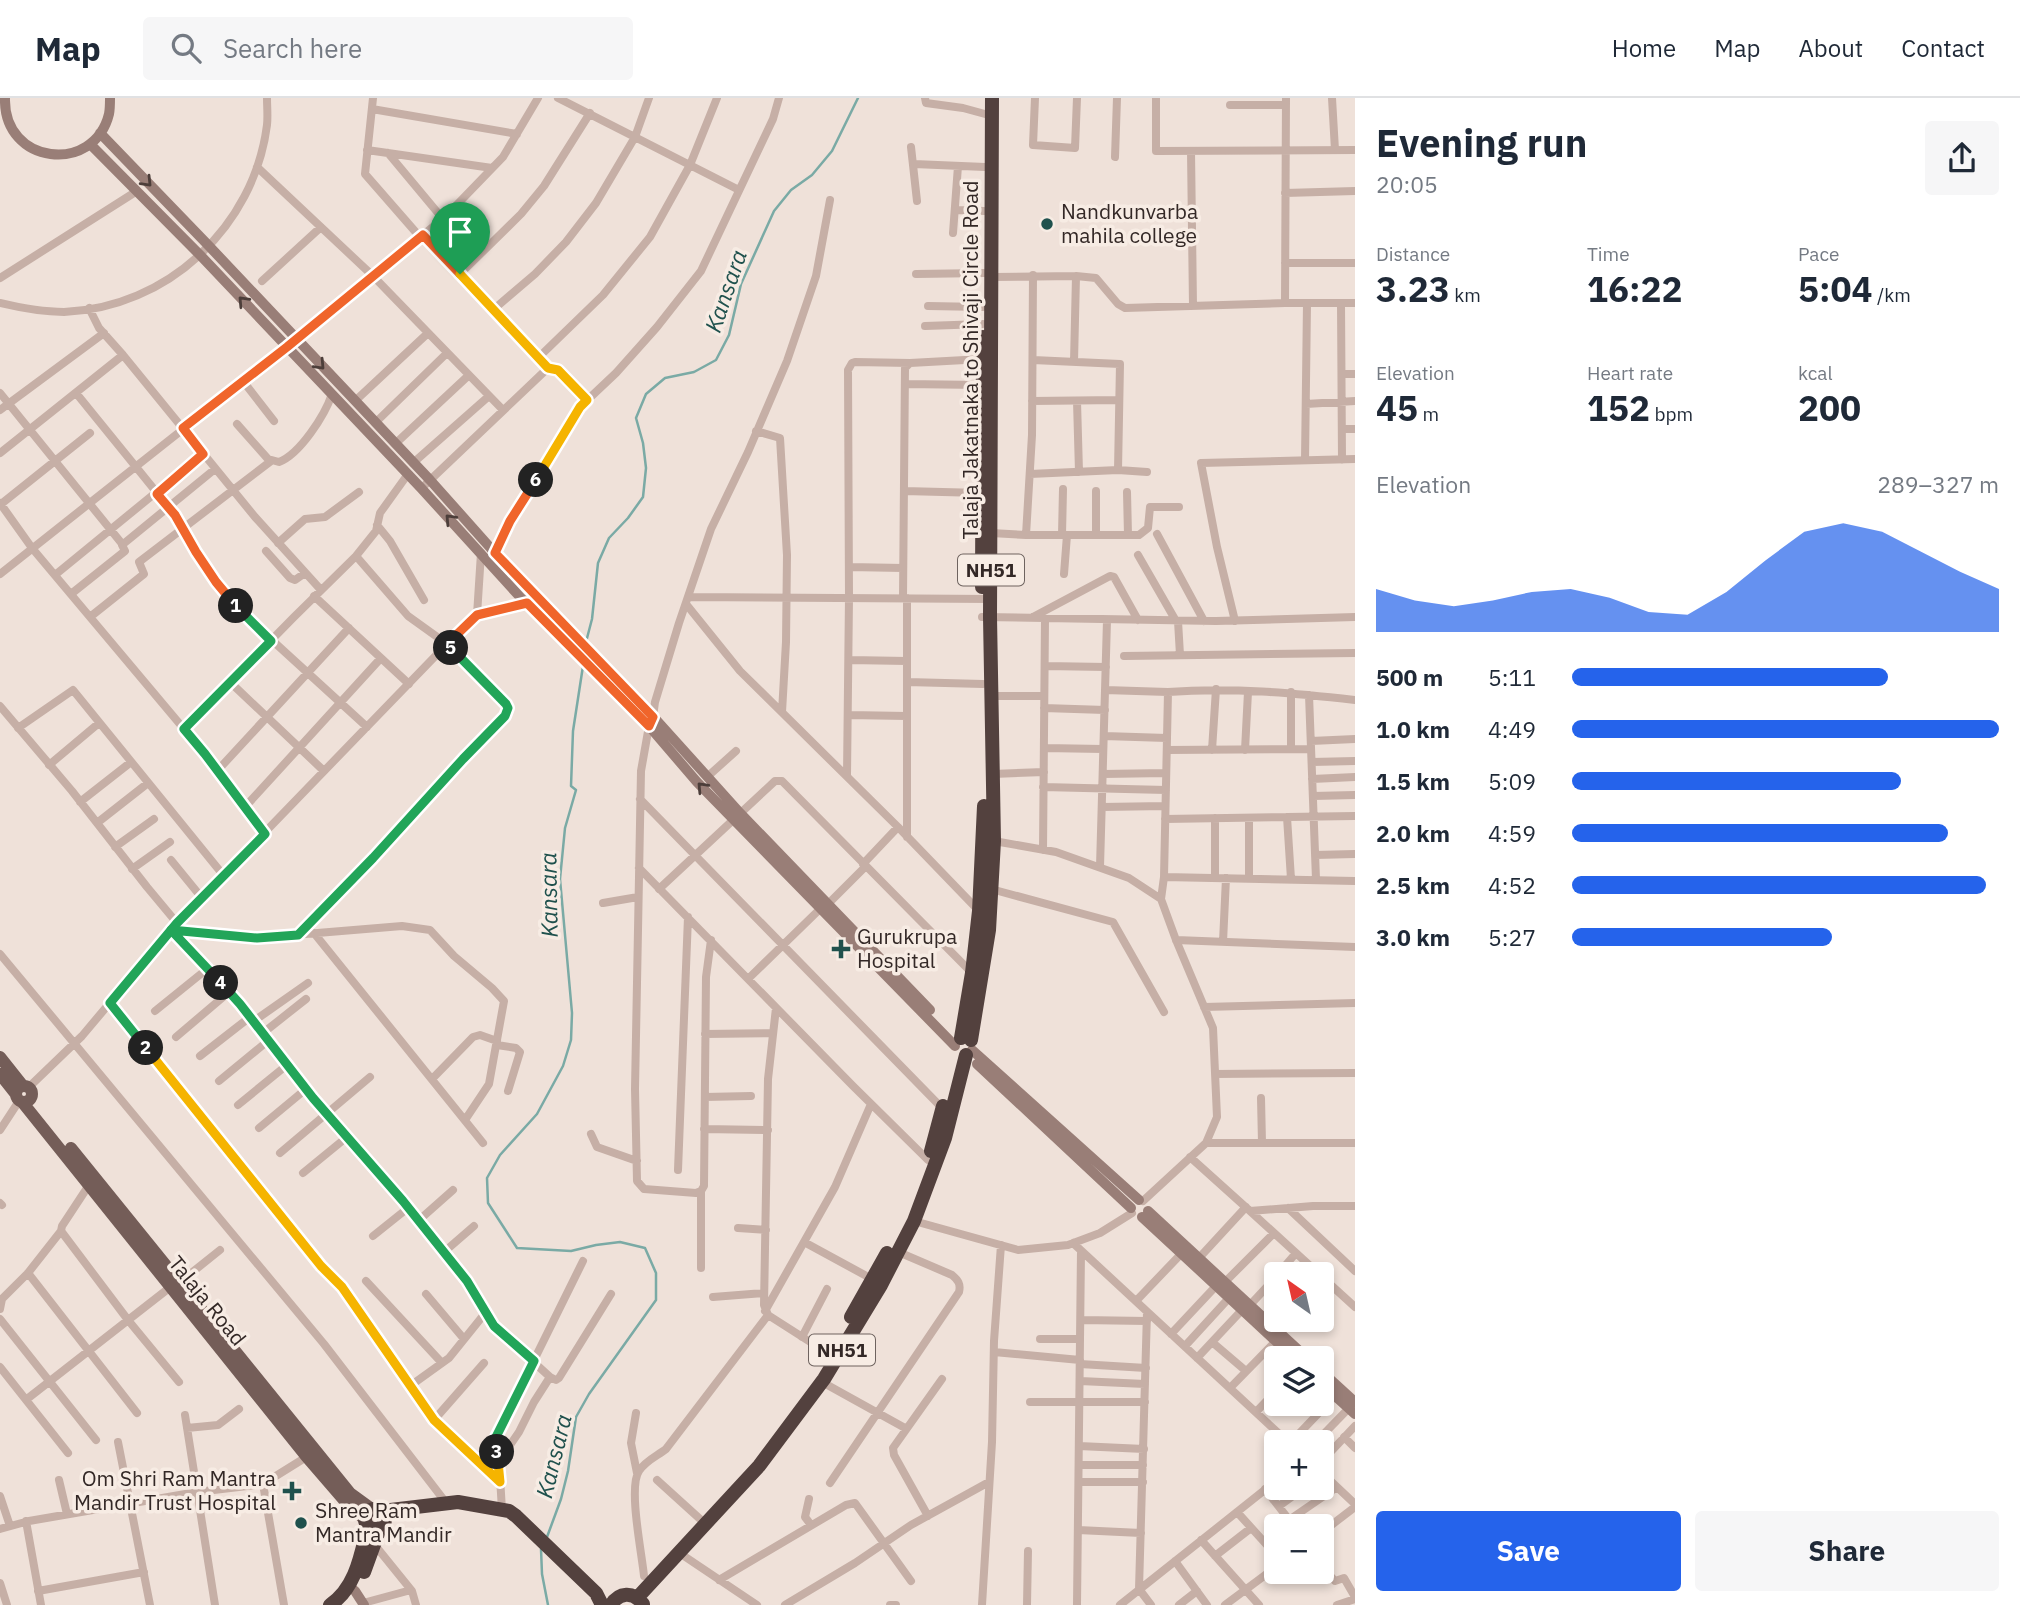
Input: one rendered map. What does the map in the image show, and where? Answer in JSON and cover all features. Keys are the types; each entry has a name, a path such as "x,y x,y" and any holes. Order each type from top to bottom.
{"highway":[{"name":"Talaja Jakatnaka to Shivaji Circle Road","path":"628,1600 752,1474 822,1382 881,1285 928,1160 964,1047 979,911 987,690 981,493 983,307 988,275 984,211 985,98"},
{"name":"Talaja Jakatnaka to Shivaji Circle Road","path":"986,599 991,533 988,275 992,98"},
{"name":"Talaja Jakatnaka to Shivaji Circle Road","path":"628,1600 644,1576 701,1519 768,1444 829,1354 872,1279 914,1221 947,1130 989,930 994,841 993,774 987,690"},
{"path":"375,1519 462,1502 509,1513 597,1596 628,1600"},
{"path":"375,1519 466,1510 479,1506"},
{"path":"342,1605 358,1596 374,1544 375,1519"},
{"path":"358,1596 357,1567 375,1519"},
{"path":"330,1605 339,1599 358,1596"}],"main road":[{"name":"Talaja Road","path":"0,1057 23,1095 89,1185 176,1283"},
{"name":"Talaja Road","path":"0,1074 23,1095 176,1283 312,1454 344,1500 375,1519"}],"street":[{"path":"5,98 4,110 10,128 22,142 38,152 56,155 74,152 90,144 100,133 109,114 110,98"},
{"path":"0,303 26,310 64,312 102,307 138,295 172,277 201,256 225,228 244,199 257,167 267,124 267,98"},
{"path":"373,98 365,174 548,368 558,370 587,400"},
{"path":"0,574 292,343 443,219 503,157 538,98"},
{"path":"558,98 739,190"},
{"path":"494,310 566,242 596,203 635,137 649,98"},
{"path":"539,357 603,295 650,237 690,165 717,98"},
{"path":"493,558 510,521 580,407 616,373 657,327 701,271 773,119 779,98"},
{"path":"925,98 926,103 985,114"},
{"path":"1035,98 1033,145 1075,148 1077,98"},
{"path":"1115,157 1117,98"},
{"path":"1156,98 1156,151 1355,150"},
{"path":"1332,98 1335,150"},
{"path":"1230,105 1286,102 1284,303"},
{"path":"372,109 517,134"},
{"path":"460,274 521,214 544,186 590,113"},
{"path":"0,134 10,128"},
{"path":"100,133 209,246 332,394 408,474 426,484 493,558 707,777 736,816"},
{"path":"90,144 201,256 355,401 413,463 426,484 481,553 493,558 527,603 568,635"},
{"path":"911,147 917,201"},
{"path":"367,150 492,169"},
{"path":"1191,151 1193,306"},
{"path":"388,153 443,219"},
{"path":"914,164 985,167"},
{"path":"953,233 958,166"},
{"path":"257,167 373,276 503,410"},
{"path":"0,278 137,191"},
{"path":"1285,192 1355,191"},
{"path":"711,940 706,977 704,1186 696,1194 644,1189 637,1181 635,1076 641,771 655,702 711,529 787,360 816,276 830,200"},
{"path":"955,210 984,211"},
{"path":"262,281 321,227"},
{"path":"1285,263 1355,263"},
{"path":"916,274 1076,276 1099,279 1118,304 1125,308 1355,303"},
{"path":"1026,535 1032,401 1033,275"},
{"path":"1074,362 1076,276"},
{"path":"1305,460 1307,303"},
{"path":"1341,303 1342,460"},
{"path":"928,306 983,307"},
{"path":"89,308 93,319 104,333 233,491 305,573 317,593 349,628 409,684"},
{"path":"925,326 983,324"},
{"path":"355,401 428,332"},
{"path":"0,410 104,333"},
{"path":"375,423 447,353"},
{"path":"0,453 123,355"},
{"path":"847,776 849,366 855,362 910,363 983,359"},
{"path":"1033,360 1120,365 1118,470"},
{"path":"907,836 907,661 903,568 905,368 910,363"},
{"path":"426,484 548,368"},
{"path":"1342,374 1355,374"},
{"path":"395,444 469,375"},
{"path":"243,381 274,421"},
{"path":"905,384 982,385"},
{"path":"0,393 123,545 125,551 71,594"},
{"path":"76,393 168,508 216,582 240,611 367,727"},
{"path":"237,424 271,461 279,462 286,459 316,426 332,394"},
{"path":"413,463 489,396"},
{"path":"1032,401 1119,400"},
{"path":"1077,401 1079,472"},
{"path":"1306,404 1355,401"},
{"path":"1343,429 1355,429"},
{"path":"756,431 780,438 787,555 782,712"},
{"path":"90,433 1,504 32,548 184,729 265,834"},
{"path":"55,575 203,454"},
{"path":"1235,621 1201,463 1355,460"},
{"path":"90,617 144,573 139,562 271,461"},
{"path":"123,545 215,469"},
{"path":"1030,474 1118,470 1147,472"},
{"path":"184,729 356,556 376,531 380,513 408,474"},
{"path":"1063,489 1064,574"},
{"path":"904,491 981,493"},
{"path":"1096,491 1096,535"},
{"path":"278,543 305,519 325,517 359,492"},
{"path":"1128,492 1128,535"},
{"path":"991,533 1139,535 1146,530 1150,507 1179,507"},
{"path":"377,525 425,600"},
{"path":"1157,534 1204,621"},
{"path":"266,551 290,578 295,580 305,573"},
{"path":"477,615 481,553"},
{"path":"1138,555 1177,621 1181,655"},
{"path":"298,935 505,716 508,708 447,644 408,616 356,556"},
{"path":"849,566 903,568"},
{"path":"1030,619 1110,576 1114,577 1138,620"},
{"path":"687,600 786,597 986,599"},
{"path":"687,600 740,671 979,911"},
{"path":"0,1130 23,1095 74,1044 174,927 447,644 477,615 527,603"},
{"path":"986,617 1235,621 1355,617"},
{"path":"1043,850 1045,619"},
{"path":"1100,867 1107,620"},
{"path":"218,771 349,628"},
{"path":"1125,656 1355,653"},
{"path":"245,807 381,658"},
{"path":"849,660 907,661"},
{"path":"1045,666 1106,667"},
{"path":"907,682 1045,696"},
{"path":"231,683 324,771"},
{"path":"1105,690 1168,692 1216,689 1291,692 1355,699"},
{"path":"1212,750 1216,689"},
{"path":"18,728 73,690 223,876"},
{"path":"914,1221 1018,1250 1073,1243 1100,1233 1139,1208 1206,1143 1217,1116 1213,1028 1161,899 1164,877 1168,692"},
{"path":"1245,750 1248,692"},
{"path":"1291,692 1291,750"},
{"path":"1309,695 1316,879"},
{"path":"0,706 97,823 207,968 467,1281 494,1326 556,1380 611,1294"},
{"path":"1044,708 1105,710"},
{"path":"848,715 907,716"},
{"path":"651,721 697,782 736,816 964,1047 1139,1208 1199,1258 1281,1346"},
{"path":"49,765 99,723"},
{"path":"1104,736 1167,738"},
{"path":"1167,750 1291,750 1355,739"},
{"path":"1044,748 1103,749"},
{"path":"707,777 736,751"},
{"path":"1312,762 1355,761"},
{"path":"80,802 131,762"},
{"path":"993,774 1044,772"},
{"path":"1103,774 1166,773"},
{"path":"1312,779 1355,777"},
{"path":"659,889 775,781 782,781 972,974"},
{"path":"97,823 148,783"},
{"path":"1044,787 1166,790"},
{"path":"1313,796 1355,795"},
{"path":"640,799 943,1109"},
{"path":"1102,807 1165,806"},
{"path":"1165,819 1355,816"},
{"path":"1287,817 1291,879"},
{"path":"1215,818 1215,878"},
{"path":"1249,818 1249,878"},
{"path":"115,847 154,819"},
{"path":"748,979 824,908 898,827"},
{"path":"994,841 1056,852 1100,867 1129,878 1161,899"},
{"path":"132,869 170,842"},
{"path":"1315,855 1355,854"},
{"path":"171,860 202,898"},
{"path":"639,868 928,1160"},
{"path":"1164,877 1355,881"},
{"path":"1223,942 1226,878"},
{"path":"991,889 1113,922 1164,1012"},
{"path":"603,903 638,897"},
{"path":"678,1170 688,917"},
{"path":"174,927 257,938 402,926 430,930 454,956 504,1001 489,1084 465,1120"},
{"path":"314,933 483,1143"},
{"path":"1176,940 1355,947"},
{"path":"0,954 324,1344 447,1504"},
{"path":"155,1011 207,968"},
{"path":"200,1056 309,983"},
{"path":"176,1037 229,992"},
{"path":"219,1081 306,999"},
{"path":"110,1003 321,1266 342,1287 434,1420 500,1482"},
{"path":"1204,1007 1355,1003"},
{"path":"776,1008 768,1079 764,1293 767,1313 829,1354"},
{"path":"705,1034 773,1033"},
{"path":"432,1079 473,1037 480,1035 516,1048 520,1052 508,1091"},
{"path":"238,1105 287,1065"},
{"path":"1215,1074 1355,1073"},
{"path":"280,1153 370,1077"},
{"path":"260,1128 306,1089"},
{"path":"705,1097 751,1096"},
{"path":"1261,1098 1262,1143"},
{"path":"637,1473 666,1450 767,1313 835,1187 871,1104"},
{"path":"704,1129 768,1130"},
{"path":"591,1134 594,1144 601,1149 637,1161"},
{"path":"303,1173 346,1137"},
{"path":"1206,1143 1355,1143"},
{"path":"1190,1157 1306,1262"},
{"path":"0,1308 2,1299 28,1273 61,1231 89,1185"},
{"path":"418,1221 453,1190"},
{"path":"701,1191 701,1268"},
{"path":"1199,1258 1248,1209 1355,1206"},
{"path":"373,1236 408,1208"},
{"path":"1139,1208 1181,1254 1221,1284 1229,1298 1246,1308 1292,1346"},
{"path":"1288,1208 1355,1271"},
{"path":"443,1252 474,1226"},
{"path":"738,1228 766,1230"},
{"path":"61,1231 179,1382"},
{"path":"1171,1334 1274,1233"},
{"path":"804,1242 872,1279"},
{"path":"1073,1243 1136,1301 1147,1316 1185,1346 1276,1430"},
{"path":"982,1605 1001,1245"},
{"path":"27,1399 220,1250"},
{"path":"830,1483 959,1292 959,1282 952,1275 894,1250"},
{"path":"1077,1605 1081,1251"},
{"path":"1288,1262 1296,1253"},
{"path":"1136,1301 1181,1254"},
{"path":"509,1513 500,1482 496,1437 583,1261"},
{"path":"28,1273 137,1413"},
{"path":"366,1281 442,1363"},
{"path":"1334,1288 1355,1307"},
{"path":"802,1337 827,1289"},
{"path":"1197,1357 1264,1289"},
{"path":"713,1297 764,1293"},
{"path":"426,1294 464,1339"},
{"path":"1185,1346 1229,1298"},
{"path":"410,1386 442,1363 486,1312"},
{"path":"1081,1320 1147,1316"},
{"path":"1147,1316 1139,1589 1151,1605"},
{"path":"0,1320 96,1440"},
{"path":"1040,1339 1080,1339"},
{"path":"1230,1388 1276,1341"},
{"path":"1212,1342 1246,1371"},
{"path":"994,1352 1146,1368"},
{"path":"434,1420 484,1363"},
{"path":"0,1367 68,1453"},
{"path":"499,1461 522,1428 550,1377"},
{"path":"928,1516 893,1451 894,1444 942,1379"},
{"path":"1080,1381 1145,1384"},
{"path":"822,1382 905,1429"},
{"path":"1334,1386 1353,1408"},
{"path":"1302,1430 1335,1396 1353,1408"},
{"path":"1030,1402 1145,1402"},
{"path":"1256,1412 1264,1404"},
{"path":"1329,1430 1353,1408"},
{"path":"187,1428 218,1425 239,1409"},
{"path":"636,1413 631,1443 637,1473 634,1493 644,1576"},
{"path":"185,1415 215,1605"},
{"path":"1334,1448 1355,1426"},
{"path":"1344,1437 1355,1448"},
{"path":"118,1442 150,1605"},
{"path":"1079,1446 1144,1449"},
{"path":"0,1530 26,1521 197,1492 263,1484 312,1454"},
{"path":"1079,1465 1143,1465"},
{"path":"59,1480 67,1514"},
{"path":"657,1480 701,1519"},
{"path":"785,1605 928,1516 989,1482"},
{"path":"1079,1482 1143,1482"},
{"path":"263,1484 284,1605"},
{"path":"1334,1484 1355,1506 1334,1523"},
{"path":"1302,1514 1337,1487"},
{"path":"1123,1604 1264,1490"},
{"path":"0,1499 10,1526"},
{"path":"808,1499 805,1517 811,1525"},
{"path":"1274,1500 1285,1514"},
{"path":"1279,1506 1287,1500"},
{"path":"719,1580 846,1505 855,1503 911,1581"},
{"path":"1237,1512 1264,1542"},
{"path":"26,1521 41,1605"},
{"path":"1215,1556 1251,1528"},
{"path":"1078,1530 1141,1533"},
{"path":"1201,1540 1259,1605"},
{"path":"374,1544 411,1590 416,1605"},
{"path":"1027,1605 1028,1551"},
{"path":"678,1552 757,1605"},
{"path":"1175,1561 1207,1605"},
{"path":"38,1591 144,1572"},
{"path":"1231,1603 1264,1576"},
{"path":"1334,1580 1344,1577 1355,1598 1337,1605"},
{"path":"0,1583 7,1605"},
{"path":"358,1596 411,1590"},
{"path":"1180,1605 1197,1591"},
{"path":"890,1605 896,1605"}],"waterway":[{"name":"Kansara","path":"586,642 592,619 598,563 609,538 643,497 646,468 636,418 646,394 665,378 694,372 716,360 729,335 741,284 774,211 791,190 812,175 832,151 858,98"},
{"name":"Kansara","path":"547,1537 568,1471 576,1417 589,1394 656,1300 656,1273 645,1248 620,1242 571,1251 517,1248 488,1203 487,1178 500,1155 537,1114 563,1066 571,1040 572,1013 560,879 565,828 576,790 571,786 573,731 583,666"},
{"name":"Kansara","path":"541,1549 542,1574 548,1605"}],"place":[{"name":"Nandkunvarba mahila college","path":"1047,224"},
{"name":"Gurukrupa Hospital","path":"841,949"},
{"name":"Om Shri Ram Mantra Mandir Trust Hospital","path":"292,1491"},
{"name":"Shree Ram Mantra Mandir","path":"301,1523"}],"route":[{"path":"460,274 423,235 183,428 203,454 157,494 175,515 216,582 240,611 271,641 184,729 265,834 177,923 110,1003 324,1270 342,1287 434,1420 500,1482 496,1437 534,1361 494,1326 467,1281 403,1201 313,1098 240,1004 171,930 257,938 298,935 373,858 505,716 508,708 506,704 447,644 477,615 527,603 649,726 653,717 495,553 510,521 580,407 587,400 558,370 548,368 460,274"}]}
